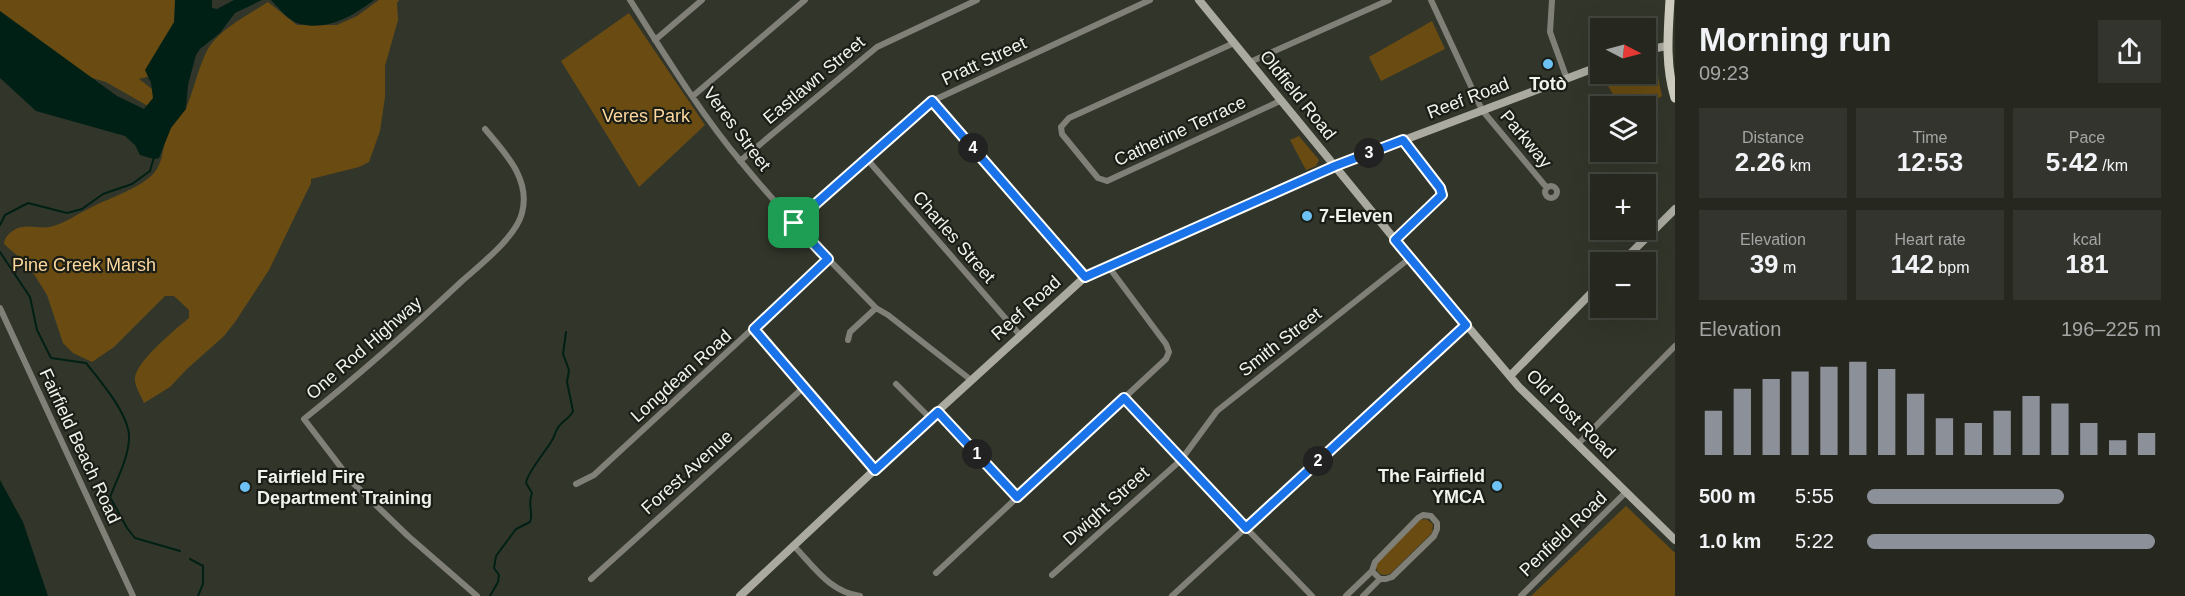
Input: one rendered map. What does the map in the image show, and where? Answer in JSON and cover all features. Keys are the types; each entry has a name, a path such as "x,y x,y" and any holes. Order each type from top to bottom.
{"main road":[{"path":"1670,0 1667,46 1675,98"}],"street":[{"name":"Veres Street","path":"630,0 693,96 740,161 794,223 876,308 971,380"},
{"path":"656,40 702,0"},
{"path":"693,96 805,0"},
{"name":"Eastlawn Street","path":"740,161 877,47 977,0"},
{"name":"Pratt Street","path":"794,223 932,101 1150,0"},
{"path":"1250,63 1389,0"},
{"name":"Parkway","path":"1431,0 1482,110 1547,188"},
{"path":"1552,0 1550,32 1567,79"},
{"name":"Oldfield Road","path":"1203,1 1280,101 1510,376"},
{"name":"Catherine Terrace","path":"1234,43 1069,118 1061,127 1062,134 1098,178 1107,181 1280,101"},
{"path":"1656,48 1667,46"},
{"name":"Reef Road","path":"740,596 1085,277 1335,166 1590,70"},
{"path":"932,101 1085,277"},
{"name":"One Rod Highway","path":"477,596 369,500 353,483 304,419 413,327 514,230 522,213 522,184 515,166 485,129"},
{"path":"1395,240 1442,195 1440,188 1403,140"},
{"name":"Charles Street","path":"866,158 1020,335"},
{"path":"1632,252 1675,209"},
{"name":"Smith Street","path":"1181,460 1217,411 1410,258"},
{"name":"Longdean Road","path":"576,484 594,476 828,259"},
{"path":"936,573 1163,362 1168,351 1166,344 1108,266"},
{"name":"Old Post Road","path":"1590,294 1510,376 1675,540"},
{"name":"Fairfield Beach Road","path":"0,308 133,596"},
{"path":"848,340 850,332 876,308"},
{"path":"1172,596 1466,325"},
{"path":"754,329 875,470"},
{"path":"1578,444 1675,346"},
{"path":"896,384 930,418"},
{"name":"Forest Avenue","path":"591,579 803,388"},
{"path":"1124,398 1312,596"},
{"path":"938,412 1017,497"},
{"name":"Dwight Street","path":"1052,575 1181,460"},
{"name":"Penfield Road","path":"1521,596 1626,492"},
{"path":"1346,596 1372,571 1378,558 1418,518 1428,516 1436,520 1438,526 1434,536 1392,577 1380,579 1372,571"},
{"path":"794,546 830,584 843,592 860,596"},
{"path":"1363,596 1380,579"}],"green space":[{"name":"Pine Creek Marsh","path":"0,0 179,0 178,25 158,74 139,79 156,92 186,108 209,47 229,27 268,2 297,25 337,25 357,16 379,0 399,0 397,3 398,20 385,66 385,97 380,131 369,162 359,167 311,179 269,270 235,322 224,336 170,387 144,403 135,381 136,374 147,356 189,318 189,310 174,296 165,296 114,347 92,362 73,353 63,343 47,295 29,266 4,244 8,234 18,228 56,225 147,180 160,162 167,117 106,82 89,77 0,16"},
{"name":"Veres Park","path":"629,13 705,125 639,187 561,61"},
{"path":"1432,21 1445,49 1381,81 1369,57"},
{"path":"1656,68 1662,96 1656,100 1656,96 1614,96 1607,84 1656,84"},
{"path":"1299,136 1319,160 1316,166 1306,170 1290,140"},
{"path":"1626,506 1675,553 1675,596 1531,596"},
{"path":"1426,519 1433,524 1432,533 1391,573 1382,575 1378,572 1376,564 1420,520"}],"shaded area":[{"path":"175,0 212,0 212,8 217,9 234,0 262,0 235,13 220,33 196,55 188,85 186,109 171,128 159,158 140,155 135,145 125,136 36,111 0,78 0,11 117,96 144,109 153,98 151,83 145,70 174,22"},
{"path":"271,0 374,0 340,21 310,26 292,20"},
{"path":"0,480 23,522 48,596 0,596"}],"waterway":[{"path":"0,225 5,215 28,203 67,213 82,209 103,194 132,184 150,171 154,157"},
{"path":"0,252 30,297 37,330 51,358 86,363 113,399 125,420 129,439 127,454 110,497 127,528 135,538 180,551"},
{"path":"490,596 498,582 499,575 494,568 496,556 516,529 530,522 532,493 526,483 527,479 558,427 573,411 567,382 569,370 563,354 566,332"},
{"path":"190,559 203,566 203,584 198,596"}],"place":[{"name":"Totò","path":"1548,64"},
{"name":"7-Eleven","path":"1307,216"},
{"name":"The Fairfield YMCA","path":"1497,486"},
{"name":"Fairfield Fire Department Training","path":"245,487"}],"route":[{"path":"932,101 1085,277 1335,166 1403,140 1440,188 1442,195 1395,240 1466,325 1246,528 1124,398 1017,497 938,412 875,470 754,329 828,259 794,223 932,101"}]}
